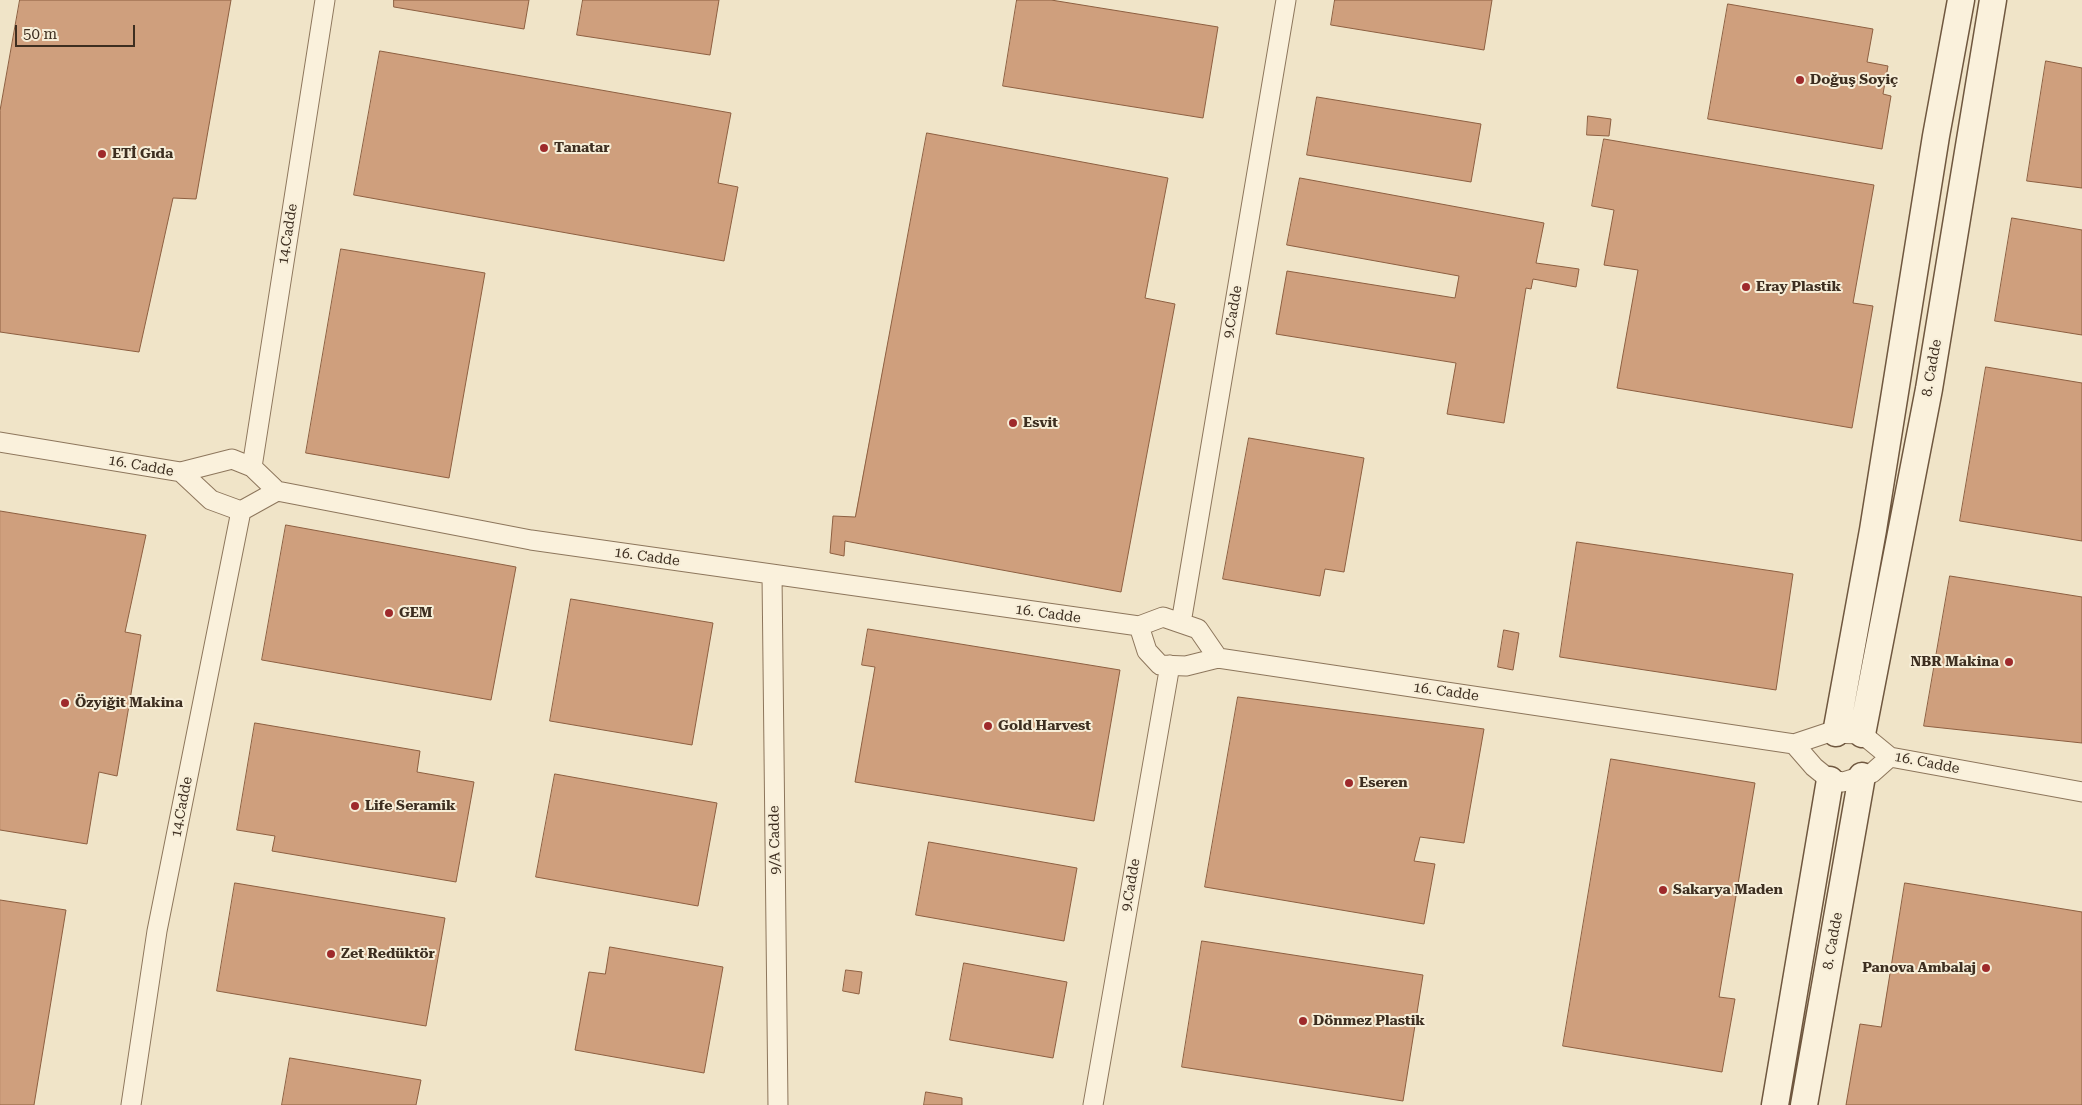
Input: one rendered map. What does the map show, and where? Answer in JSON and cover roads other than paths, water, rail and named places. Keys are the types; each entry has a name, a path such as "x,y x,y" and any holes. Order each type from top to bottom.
{"street":[{"name":"14.Cadde","path":"252,467 325,0"},
{"name":"9.Cadde","path":"1181,623 1286,0"},
{"path":"1836,734 1873,530 1936,136 1961,0"},
{"name":"8. Cadde","path":"1862,734 1929,389 1993,0"},
{"name":"16. Cadde","path":"0,442 181,472 232,459 252,467 277,491 530,540 1139,626 1163,617 1198,629 1218,658 1794,744 1827,733 1862,734 1890,757 2082,792"},
{"path":"181,472 211,500 241,511 277,491"},
{"name":"14.Cadde","path":"131,1105 157,931 241,511"},
{"name":"9/A Cadde","path":"772,575 778,1105"},
{"path":"1139,626 1148,651 1160,665 1186,666 1218,658"},
{"name":"9.Cadde","path":"1093,1105 1170,665"},
{"path":"1794,744 1814,767 1830,780 1843,782 1872,773 1890,757"},
{"name":"8. Cadde","path":"1804,1105 1862,776"},
{"path":"1775,1105 1830,780"}],"place":[{"name":"Doğuş Soyiç","path":"1800,80"},
{"name":"Tanatar","path":"544,148"},
{"name":"ETİ Gıda","path":"102,154"},
{"name":"Eray Plastik","path":"1746,287"},
{"name":"Esvit","path":"1013,423"},
{"name":"GEM","path":"389,613"},
{"name":"NBR Makina","path":"2009,662"},
{"name":"Özyiğit Makina","path":"65,703"},
{"name":"Gold Harvest","path":"988,726"},
{"name":"Eseren","path":"1349,783"},
{"name":"Life Seramik","path":"355,806"},
{"name":"Sakarya Maden","path":"1663,890"},
{"name":"Zet Redüktör","path":"331,954"},
{"name":"Panova Ambalaj","path":"1986,968"},
{"name":"Dönmez Plastik","path":"1303,1021"}]}
